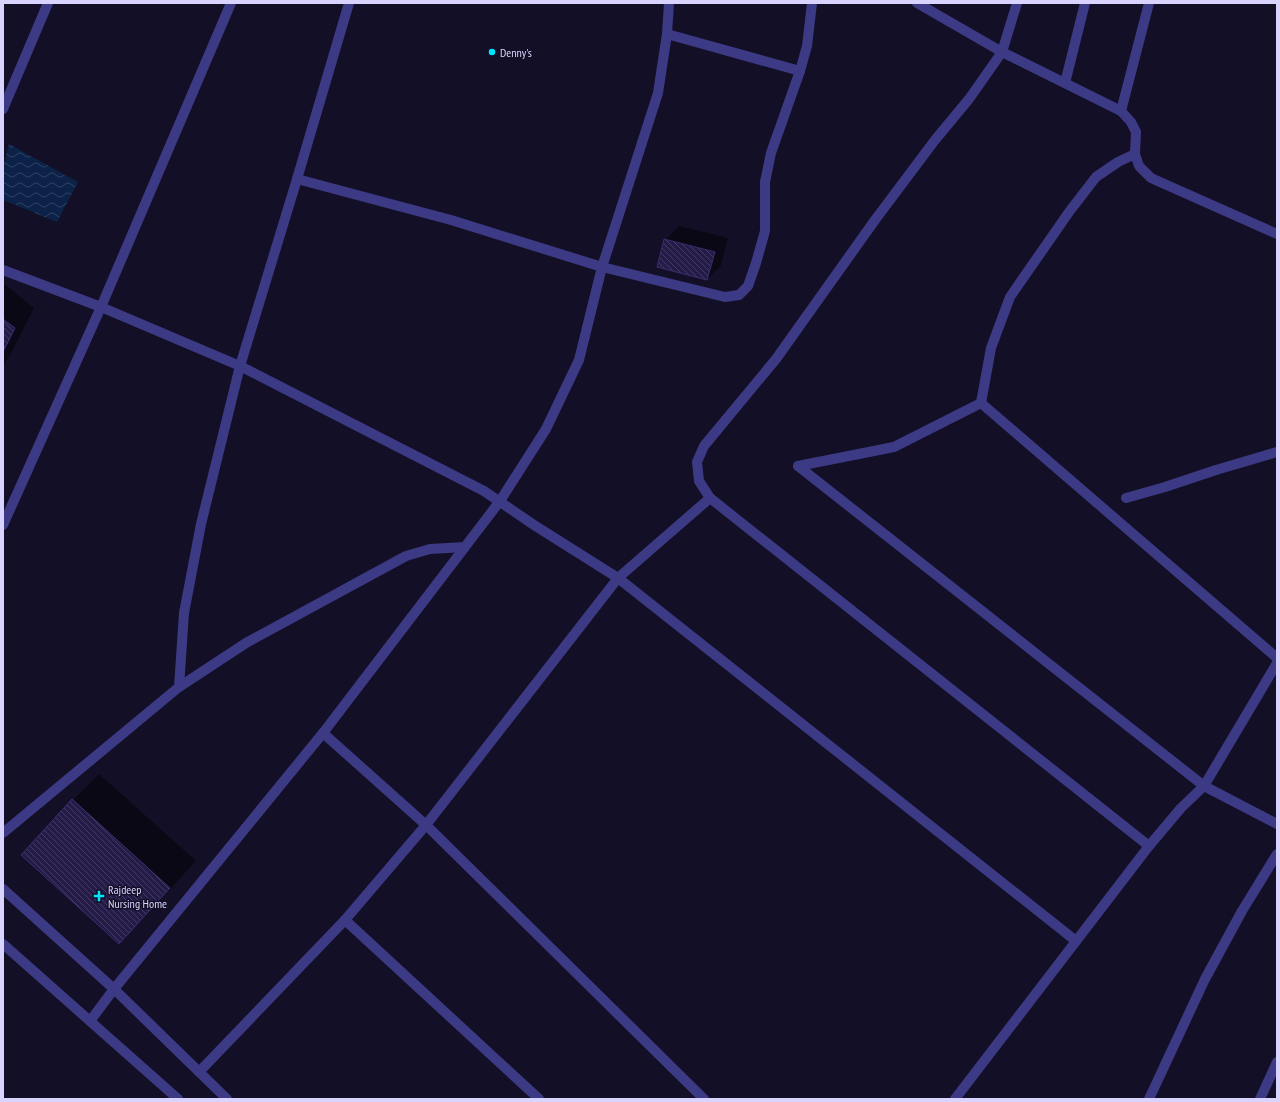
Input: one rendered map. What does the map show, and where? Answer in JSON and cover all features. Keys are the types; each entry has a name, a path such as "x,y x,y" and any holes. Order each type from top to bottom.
{"street":[{"path":"3,109 48,3"},
{"path":"3,525 101,307 231,3"},
{"path":"179,687 184,613 201,524 240,366 349,3"},
{"path":"90,1021 114,989 323,733 500,501 546,429 579,360 602,267 658,93 667,34 669,3"},
{"path":"297,178 451,220 602,267 725,297 739,295 748,286 765,231 765,182 771,153 800,71 806,46 812,3"},
{"path":"917,3 1002,52 1121,111 1131,122 1136,132 1135,154 1139,166 1151,178 1277,234"},
{"path":"1018,3 1002,52 969,99 935,140 875,220 776,359 704,446 697,462 700,482 710,498 1149,846"},
{"path":"1065,83 1085,3"},
{"path":"1121,111 1149,3"},
{"path":"667,34 800,71"},
{"path":"981,402 991,348 1010,297 1068,212 1096,177 1118,162 1135,154"},
{"path":"3,270 101,307 240,366 484,491 500,501 534,525 618,578 1076,941"},
{"path":"981,402 1277,658"},
{"path":"981,402 894,447 798,466 1204,786 1277,824"},
{"path":"1126,498 1277,452"},
{"path":"199,1072 345,920 426,825 618,578 710,498"},
{"path":"3,833 179,687 246,643 406,556 430,549 465,546"},
{"path":"955,1099 1149,846 1181,808 1204,786 1277,663"},
{"path":"323,733 426,825 704,1099"},
{"path":"1149,1099 1205,979 1242,911 1277,854"},
{"path":"3,890 114,989 227,1099"},
{"path":"345,920 539,1099"},
{"path":"3,944 178,1099"},
{"path":"1260,1099 1277,1062"}],"water":[{"path":"9,144 78,182 57,222 3,200 3,168"}],"building":[{"path":"664,239 715,252 707,280 657,267"},
{"path":"3,319 15,328 3,352"},
{"path":"72,799 170,888 119,944 21,855"}],"place":[{"name":"Denny's","path":"492,52"},
{"name":"Rajdeep Nursing Home","path":"99,896"}]}
